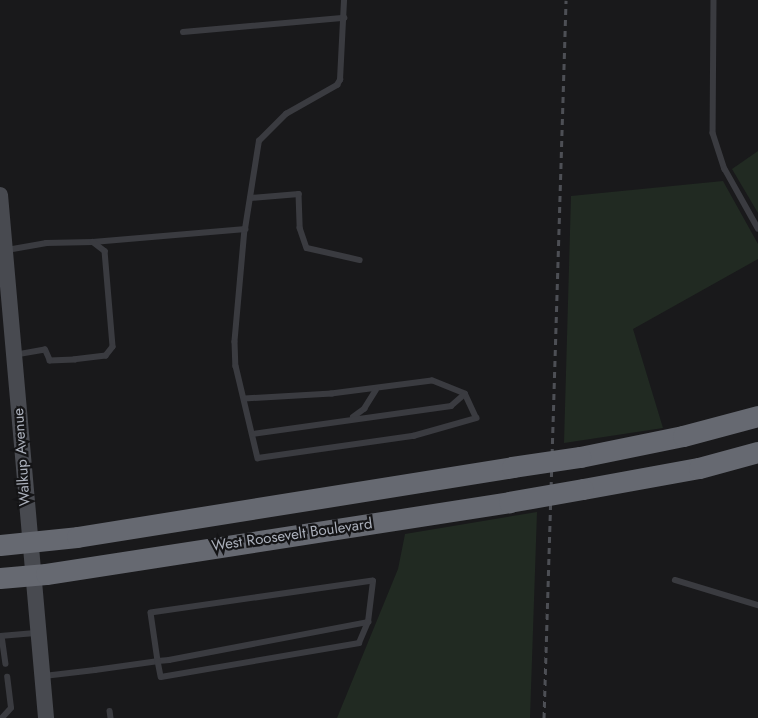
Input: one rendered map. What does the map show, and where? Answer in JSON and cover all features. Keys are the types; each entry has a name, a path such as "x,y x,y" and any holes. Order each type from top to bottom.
{"highway":[{"name":"West Roosevelt Boulevard","path":"0,545 77,537 580,457 683,436 758,416"},
{"name":"West Roosevelt Boulevard","path":"0,578 32,575 508,502 699,468 758,452"}],"street":[{"name":"Walkup Avenue","path":"0,195 28,542 46,718"}],"lane":[{"path":"245,399 376,390 432,381 464,394 476,418 413,436 258,458 236,366 235,342 245,229 251,198 256,149 263,135 286,114 337,85 340,80 344,0"},
{"path":"714,0 713,133 725,169 758,228"},
{"path":"182,32 344,18"},
{"path":"251,198 299,194 300,228 306,248 360,260"},
{"path":"5,251 46,243 93,242 245,229"},
{"path":"14,356 45,350 50,361 75,360 106,356 113,347 105,251 93,242"},
{"path":"351,418 364,409 376,390"},
{"path":"253,434 351,418 451,406 464,394"},
{"path":"676,580 758,605"},
{"path":"372,581 368,622 359,643 325,651 161,677 158,661 151,613 372,581"},
{"path":"42,676 158,661 368,622"},
{"path":"6,664 1,636 38,632"},
{"path":"2,718 11,708 8,677"},
{"path":"110,711 110,718"}],"shaded area":[{"path":"758,151 758,213 732,169"},
{"path":"723,181 758,244 758,259 633,329 663,428 564,443 571,196"},
{"path":"537,512 530,718 337,718 398,569 405,534"}],"railway":[{"path":"544,718 566,0"}]}
